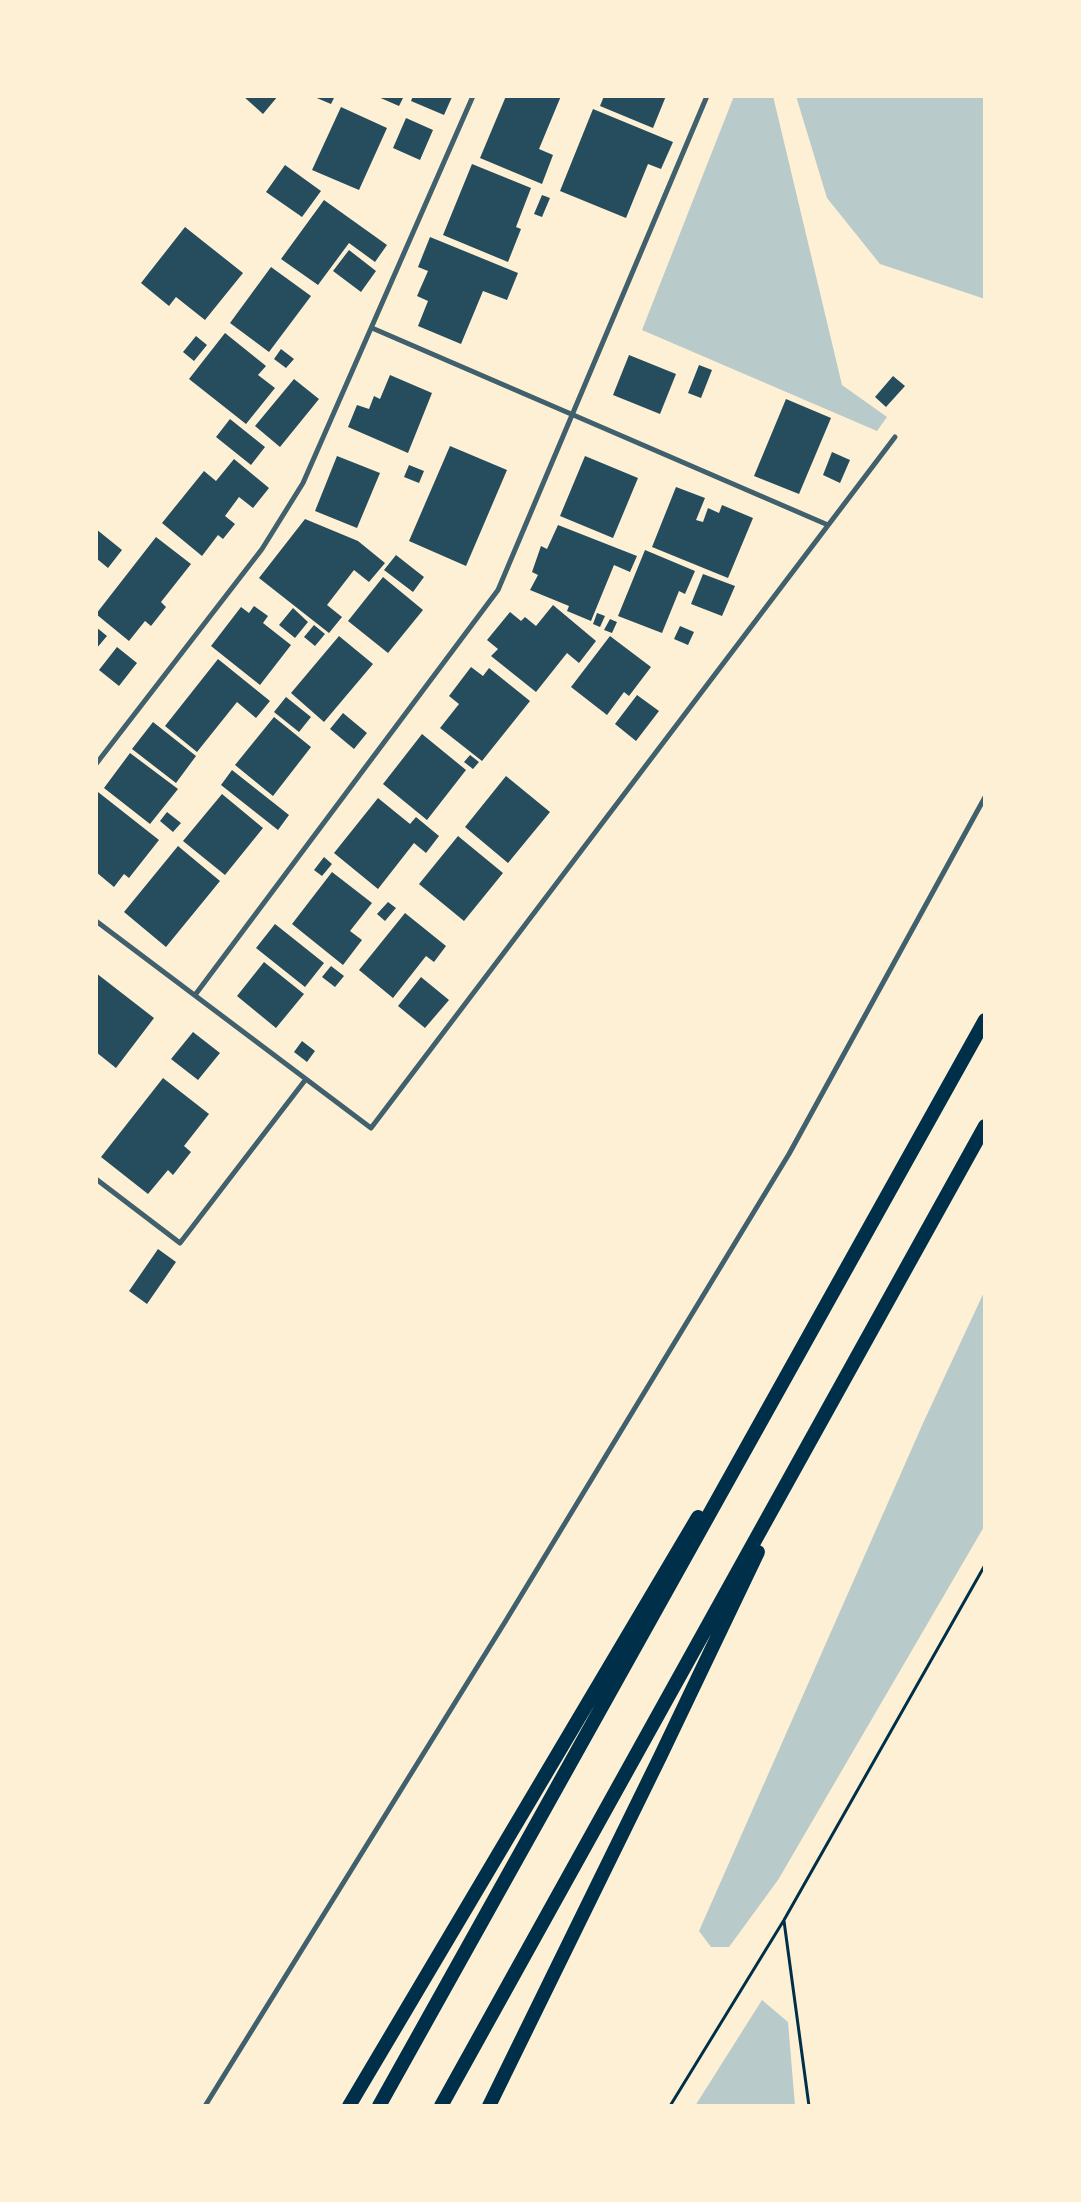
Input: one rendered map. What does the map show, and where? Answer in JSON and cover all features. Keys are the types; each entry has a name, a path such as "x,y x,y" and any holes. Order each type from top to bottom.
{"highway":[{"path":"379,2106 985,1020"},
{"path":"441,2106 985,1126"},
{"path":"349,2106 680,1546 772,1403"},
{"path":"489,2106 660,1757 816,1429"}],"street":[{"path":"96,764 267,540 303,483 473,96"},
{"path":"195,995 498,590 707,96"},
{"path":"372,328 828,524"},
{"path":"96,920 372,1128 828,524 896,437"},
{"path":"205,2106 505,1622 789,1154 985,797"},
{"path":"96,1179 180,1243 306,1079"}],"path":[{"path":"670,2106 784,1920 985,1565"},
{"path":"784,1920 809,2106"}],"shaded area":[{"path":"734,96 773,96 842,385 887,417 877,431 642,330"},
{"path":"796,96 985,96 985,299 880,264 827,198"},
{"path":"985,1290 985,1525 778,1880 729,1947 711,1947 699,1931 924,1421"},
{"path":"762,2000 788,2022 795,2106 695,2106"}],"building":[{"path":"243,96 278,96 263,114"},
{"path":"312,96 335,96 331,104"},
{"path":"376,96 404,96 399,106"},
{"path":"413,96 452,97 444,115 411,101"},
{"path":"506,96 561,96 539,149 553,155 542,184 480,158"},
{"path":"604,96 666,96 653,128 600,106"},
{"path":"341,107 387,128 359,190 312,170"},
{"path":"593,109 673,142 661,169 648,164 626,218 560,191"},
{"path":"406,118 433,130 420,160 393,148"},
{"path":"472,164 531,188 516,227 521,229 508,262 443,235"},
{"path":"285,165 321,191 302,217 266,192"},
{"path":"542,195 550,198 542,217 534,214"},
{"path":"324,200 387,245 375,262 349,243 318,285 281,259"},
{"path":"185,227 243,273 205,320 176,297 169,306 141,283"},
{"path":"430,237 518,273 507,300 483,291 461,344 418,326 428,301 417,296 428,271 418,267"},
{"path":"349,250 376,271 361,292 333,271"},
{"path":"271,267 311,296 269,352 230,323"},
{"path":"225,333 266,366 258,375 275,388 246,424 189,379"},
{"path":"196,336 207,345 194,361 183,352"},
{"path":"281,349 294,359 286,368 274,359"},
{"path":"629,355 676,374 660,414 613,395"},
{"path":"699,365 712,370 701,398 688,393"},
{"path":"390,375 432,393 408,453 348,427 357,405 369,409 374,396 380,399"},
{"path":"893,376 905,386 886,407 875,397"},
{"path":"294,379 319,399 280,447 255,426"},
{"path":"786,399 831,418 799,494 754,476"},
{"path":"230,419 265,447 251,465 216,437"},
{"path":"450,446 507,470 466,566 409,541"},
{"path":"832,452 850,460 840,483 823,475"},
{"path":"337,456 380,473 357,528 315,511"},
{"path":"585,456 638,478 613,538 560,516"},
{"path":"234,459 269,488 253,508 239,497 225,516 235,524 223,539 218,535 202,556 162,523 204,471 216,481"},
{"path":"409,465 424,471 419,483 404,477"},
{"path":"676,487 705,498 696,520 703,522 708,508 719,513 722,505 753,518 728,578 652,547"},
{"path":"305,519 358,541 385,563 369,582 354,570 327,605 342,617 329,633 259,578"},
{"path":"558,525 637,556 630,572 614,565 591,621 567,611 569,606 530,590 538,575 532,572 541,546 547,549"},
{"path":"96,529 122,550 108,568 96,558"},
{"path":"156,537 191,564 161,602 166,607 151,626 145,621 129,641 96,614"},
{"path":"645,550 695,571 685,594 679,591 662,633 618,616"},
{"path":"396,555 424,577 413,592 384,570"},
{"path":"703,574 735,586 722,616 691,604"},
{"path":"383,577 423,610 388,653 348,621"},
{"path":"553,605 596,641 579,663 567,653 536,692 491,656 498,649 487,640 510,612 521,621 525,617 536,626"},
{"path":"254,606 268,616 263,623 291,645 260,685 211,646 241,607 249,613"},
{"path":"293,608 308,622 295,638 279,625"},
{"path":"597,613 605,616 600,627 593,624"},
{"path":"610,619 617,622 612,633 604,630"},
{"path":"314,625 325,634 315,646 304,637"},
{"path":"680,626 694,632 688,645 674,639"},
{"path":"96,627 107,636 96,649"},
{"path":"339,636 373,664 324,722 291,693"},
{"path":"610,636 651,667 629,696 624,692 607,715 571,687"},
{"path":"117,647 137,663 119,686 99,670"},
{"path":"218,659 270,701 256,718 237,702 197,752 165,726"},
{"path":"471,667 483,676 489,668 530,701 482,761 440,728 459,704 449,696"},
{"path":"637,695 659,711 636,741 615,724"},
{"path":"286,697 311,717 299,732 274,712"},
{"path":"343,713 367,733 354,749 330,729"},
{"path":"274,717 311,747 273,796 235,765"},
{"path":"153,722 196,756 176,783 132,749"},
{"path":"422,734 466,770 427,820 383,784"},
{"path":"130,753 178,789 150,824 104,788"},
{"path":"470,755 479,762 473,769 464,762"},
{"path":"232,770 289,815 278,830 221,785"},
{"path":"506,776 550,812 508,863 465,827"},
{"path":"98,792 159,840 129,878 124,874 114,887 96,872 96,794"},
{"path":"222,794 263,828 225,875 183,841"},
{"path":"378,798 410,824 416,817 439,836 426,853 414,843 378,889 334,853"},
{"path":"167,812 181,823 173,832 160,821"},
{"path":"458,836 503,873 464,921 419,884"},
{"path":"178,846 220,881 166,947 124,912"},
{"path":"324,857 332,864 322,876 314,870"},
{"path":"332,872 372,903 350,931 362,940 343,965 292,924"},
{"path":"388,902 396,908 385,921 377,914"},
{"path":"405,913 446,946 434,962 426,956 393,998 359,970"},
{"path":"275,924 324,963 305,987 256,948"},
{"path":"264,962 304,994 276,1028 237,996"},
{"path":"331,966 344,976 335,987 322,977"},
{"path":"96,973 154,1018 116,1068 96,1052"},
{"path":"421,977 449,1000 425,1028 398,1006"},
{"path":"193,1032 220,1053 198,1080 171,1059"},
{"path":"302,1041 315,1051 307,1062 294,1052"},
{"path":"163,1078 209,1114 184,1146 191,1152 173,1175 168,1170 148,1194 101,1157"},
{"path":"158,1249 176,1262 147,1304 129,1291"}]}
